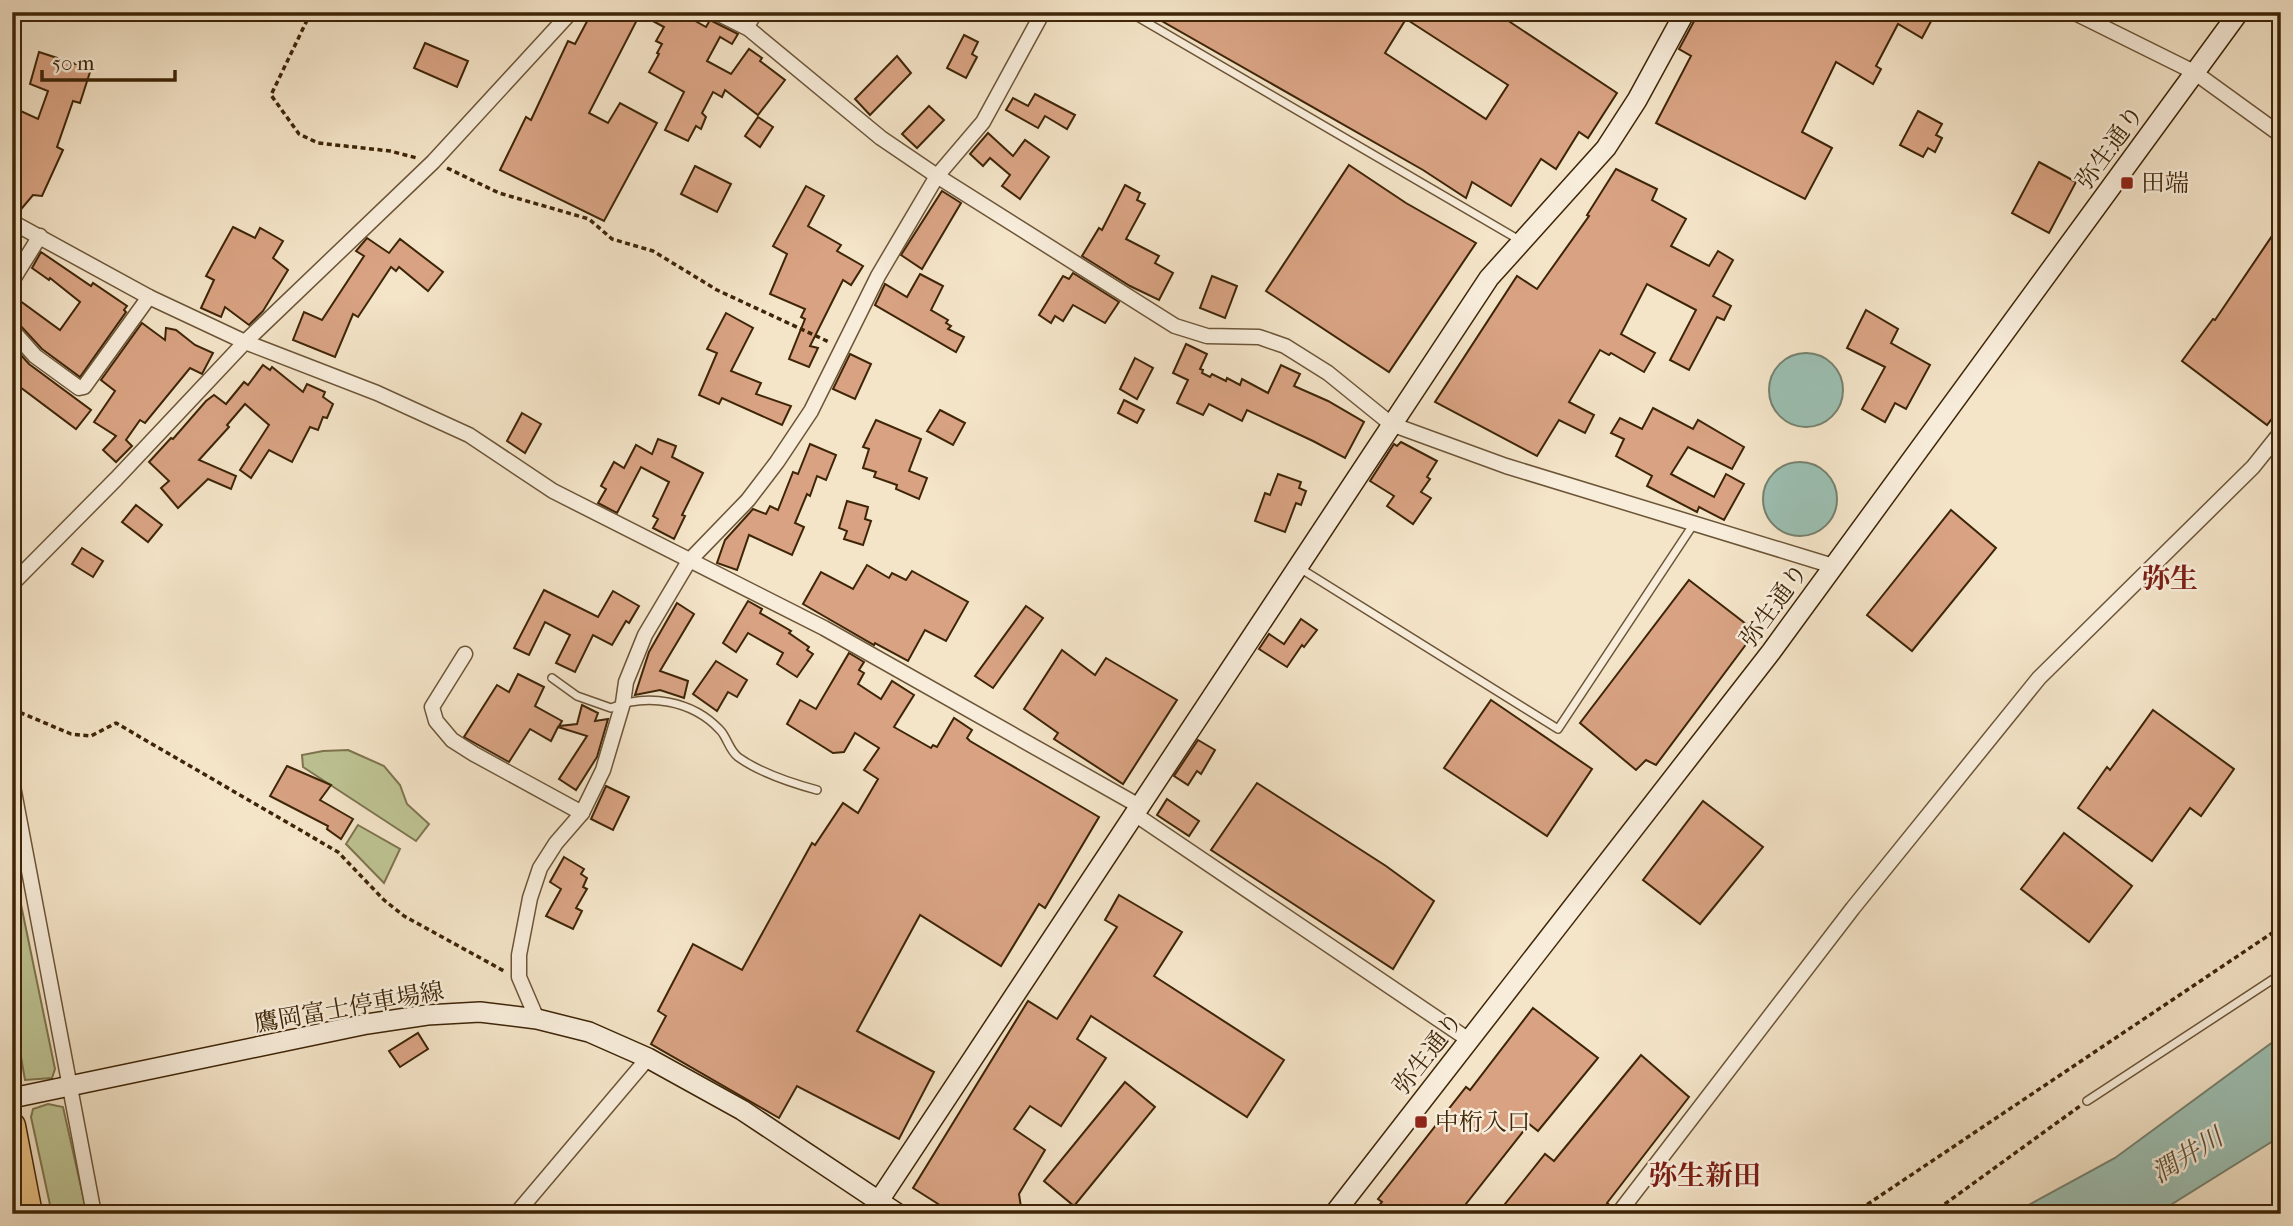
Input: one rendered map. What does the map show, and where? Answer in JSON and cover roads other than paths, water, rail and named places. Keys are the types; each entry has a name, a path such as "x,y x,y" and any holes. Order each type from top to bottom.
{"highway":[{"path":"14,1137 29,1214"}],"street":[{"path":"12,584 245,342 433,162 571,12"},
{"path":"715,12 749,29 881,138 1175,326 1207,336 1259,337 1285,346 1328,373 1391,424 1506,466 1833,566"},
{"path":"537,1018 519,977 524,919 540,869 556,843 582,813 603,770 623,703 626,682 645,635 689,561 748,500 811,411 878,276 937,176 982,122 1043,12"},
{"path":"878,1202 1489,278 1606,148 1637,100 1685,12"},
{"path":"2073,12 2194,72 2281,135"},
{"name":"弥生通り","path":"1334,1214 1763,663 2239,12"},
{"path":"12,222 149,297 245,342 377,393 469,435 553,491 824,628 1138,811 1469,1040"},
{"path":"12,281 40,236"},
{"path":"12,330 35,356 79,388 84,387 149,297"},
{"path":"1618,1214 1853,908 2039,678 2253,467 2281,432"},
{"path":"465,654 432,707 436,721 452,740 474,754 582,813"},
{"path":"12,781 94,1214"},
{"name":"鷹岡富士停車場線","path":"12,1098 367,1024 427,1014 480,1012 537,1018 589,1032 648,1058 742,1110 898,1214"},
{"path":"516,1214 648,1058"}],"lane":[{"path":"749,29 760,12"},
{"path":"1129,12 1521,241"},
{"path":"1297,567 1558,729 1693,524"},
{"path":"552,677 577,696 611,708 623,703 656,699 697,712 721,730 736,755 788,782 817,790"},
{"path":"2087,1101 2281,974"}],"water":[{"path":"1806,353 1820,356 1832,364 1840,376 1843,390 1840,404 1832,416 1820,424 1806,427 1792,424 1780,416 1772,404 1769,390 1772,376 1780,364 1792,356"},
{"path":"1800,462 1814,465 1826,473 1834,485 1837,499 1834,513 1826,525 1814,533 1800,536 1786,533 1774,525 1766,513 1763,499 1766,485 1774,473 1786,465"},
{"name":"潤井川","path":"2281,1036 2281,1136 2156,1214 2012,1214 2115,1158"}],"place":[{"name":"田端","path":"2127,183"},
{"name":"中桁入口","path":"1421,1122"}],"district":[{"name":"弥生","path":"2170,578"},
{"name":"弥生新田","path":"1705,1175"}]}
